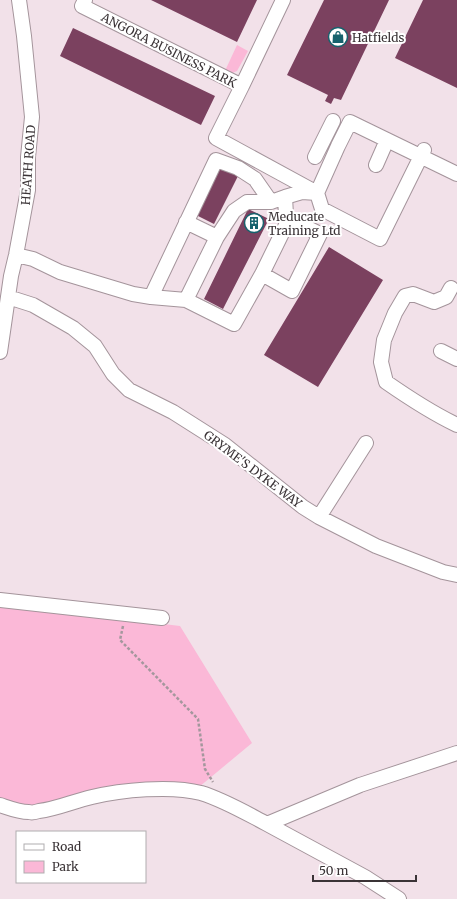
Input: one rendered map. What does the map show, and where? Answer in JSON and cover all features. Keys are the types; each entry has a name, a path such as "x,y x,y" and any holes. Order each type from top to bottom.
{"street":[{"name":"HEATH ROAD","path":"0,352 11,276 28,190 28,157 32,117 19,0"},
{"name":"ANGORA BUSINESS PARK","path":"85,0 82,6 242,86 283,0"},
{"path":"242,86 216,138 316,193 322,209 380,239 423,153"},
{"path":"315,157 333,121"},
{"path":"316,193 350,122 423,153 454,170"},
{"path":"324,139 338,146"},
{"path":"376,165 390,139"},
{"path":"151,297 216,160 238,168 255,179 278,199 289,219 320,234 292,291 262,274"},
{"path":"186,300 217,237 234,211 246,202 278,199 302,192 316,193"},
{"path":"16,255 33,258 60,272 133,294 186,300 234,324 262,274 289,219"},
{"path":"186,222 217,237"},
{"path":"451,288 446,297 434,302 413,294 405,296 395,313 384,340 381,362 386,382 440,417 457,425"},
{"name":"GRYME'S DYKE WAY","path":"8,297 33,305 73,328 96,346 113,374 130,390 173,412 225,445 303,507 319,517 376,546 444,572 457,575"},
{"path":"441,350 457,358"},
{"path":"319,517 366,443"},
{"path":"0,600 162,618"},
{"path":"267,824 360,785 457,754"},
{"path":"0,805 30,812 50,810 92,797 150,789 178,790 200,793 227,803 267,824 365,877 399,899"}],"path":[{"path":"126,614 120,640 198,720 204,769 227,803"}],"green space":[{"path":"237,45 248,51 237,71 230,74 224,73"},
{"path":"0,604 180,626 252,743 199,787 171,785 50,810 0,805"}],"building":[{"path":"151,0 257,0 237,42"},
{"name":"Hatfields","path":"324,0 389,0 341,100 334,98 331,104 325,101 328,95 287,75"},
{"path":"423,0 457,0 457,88 395,58"},
{"path":"73,28 215,96 201,125 60,56"},
{"path":"222,165 239,174 214,224 196,215"},
{"path":"248,209 269,219 223,309 204,299"},
{"path":"329,247 383,280 318,387 264,355"}],"place":[{"name":"Hatfields","path":"338,37"},
{"name":"Meducate Training Ltd","path":"254,223"}]}
